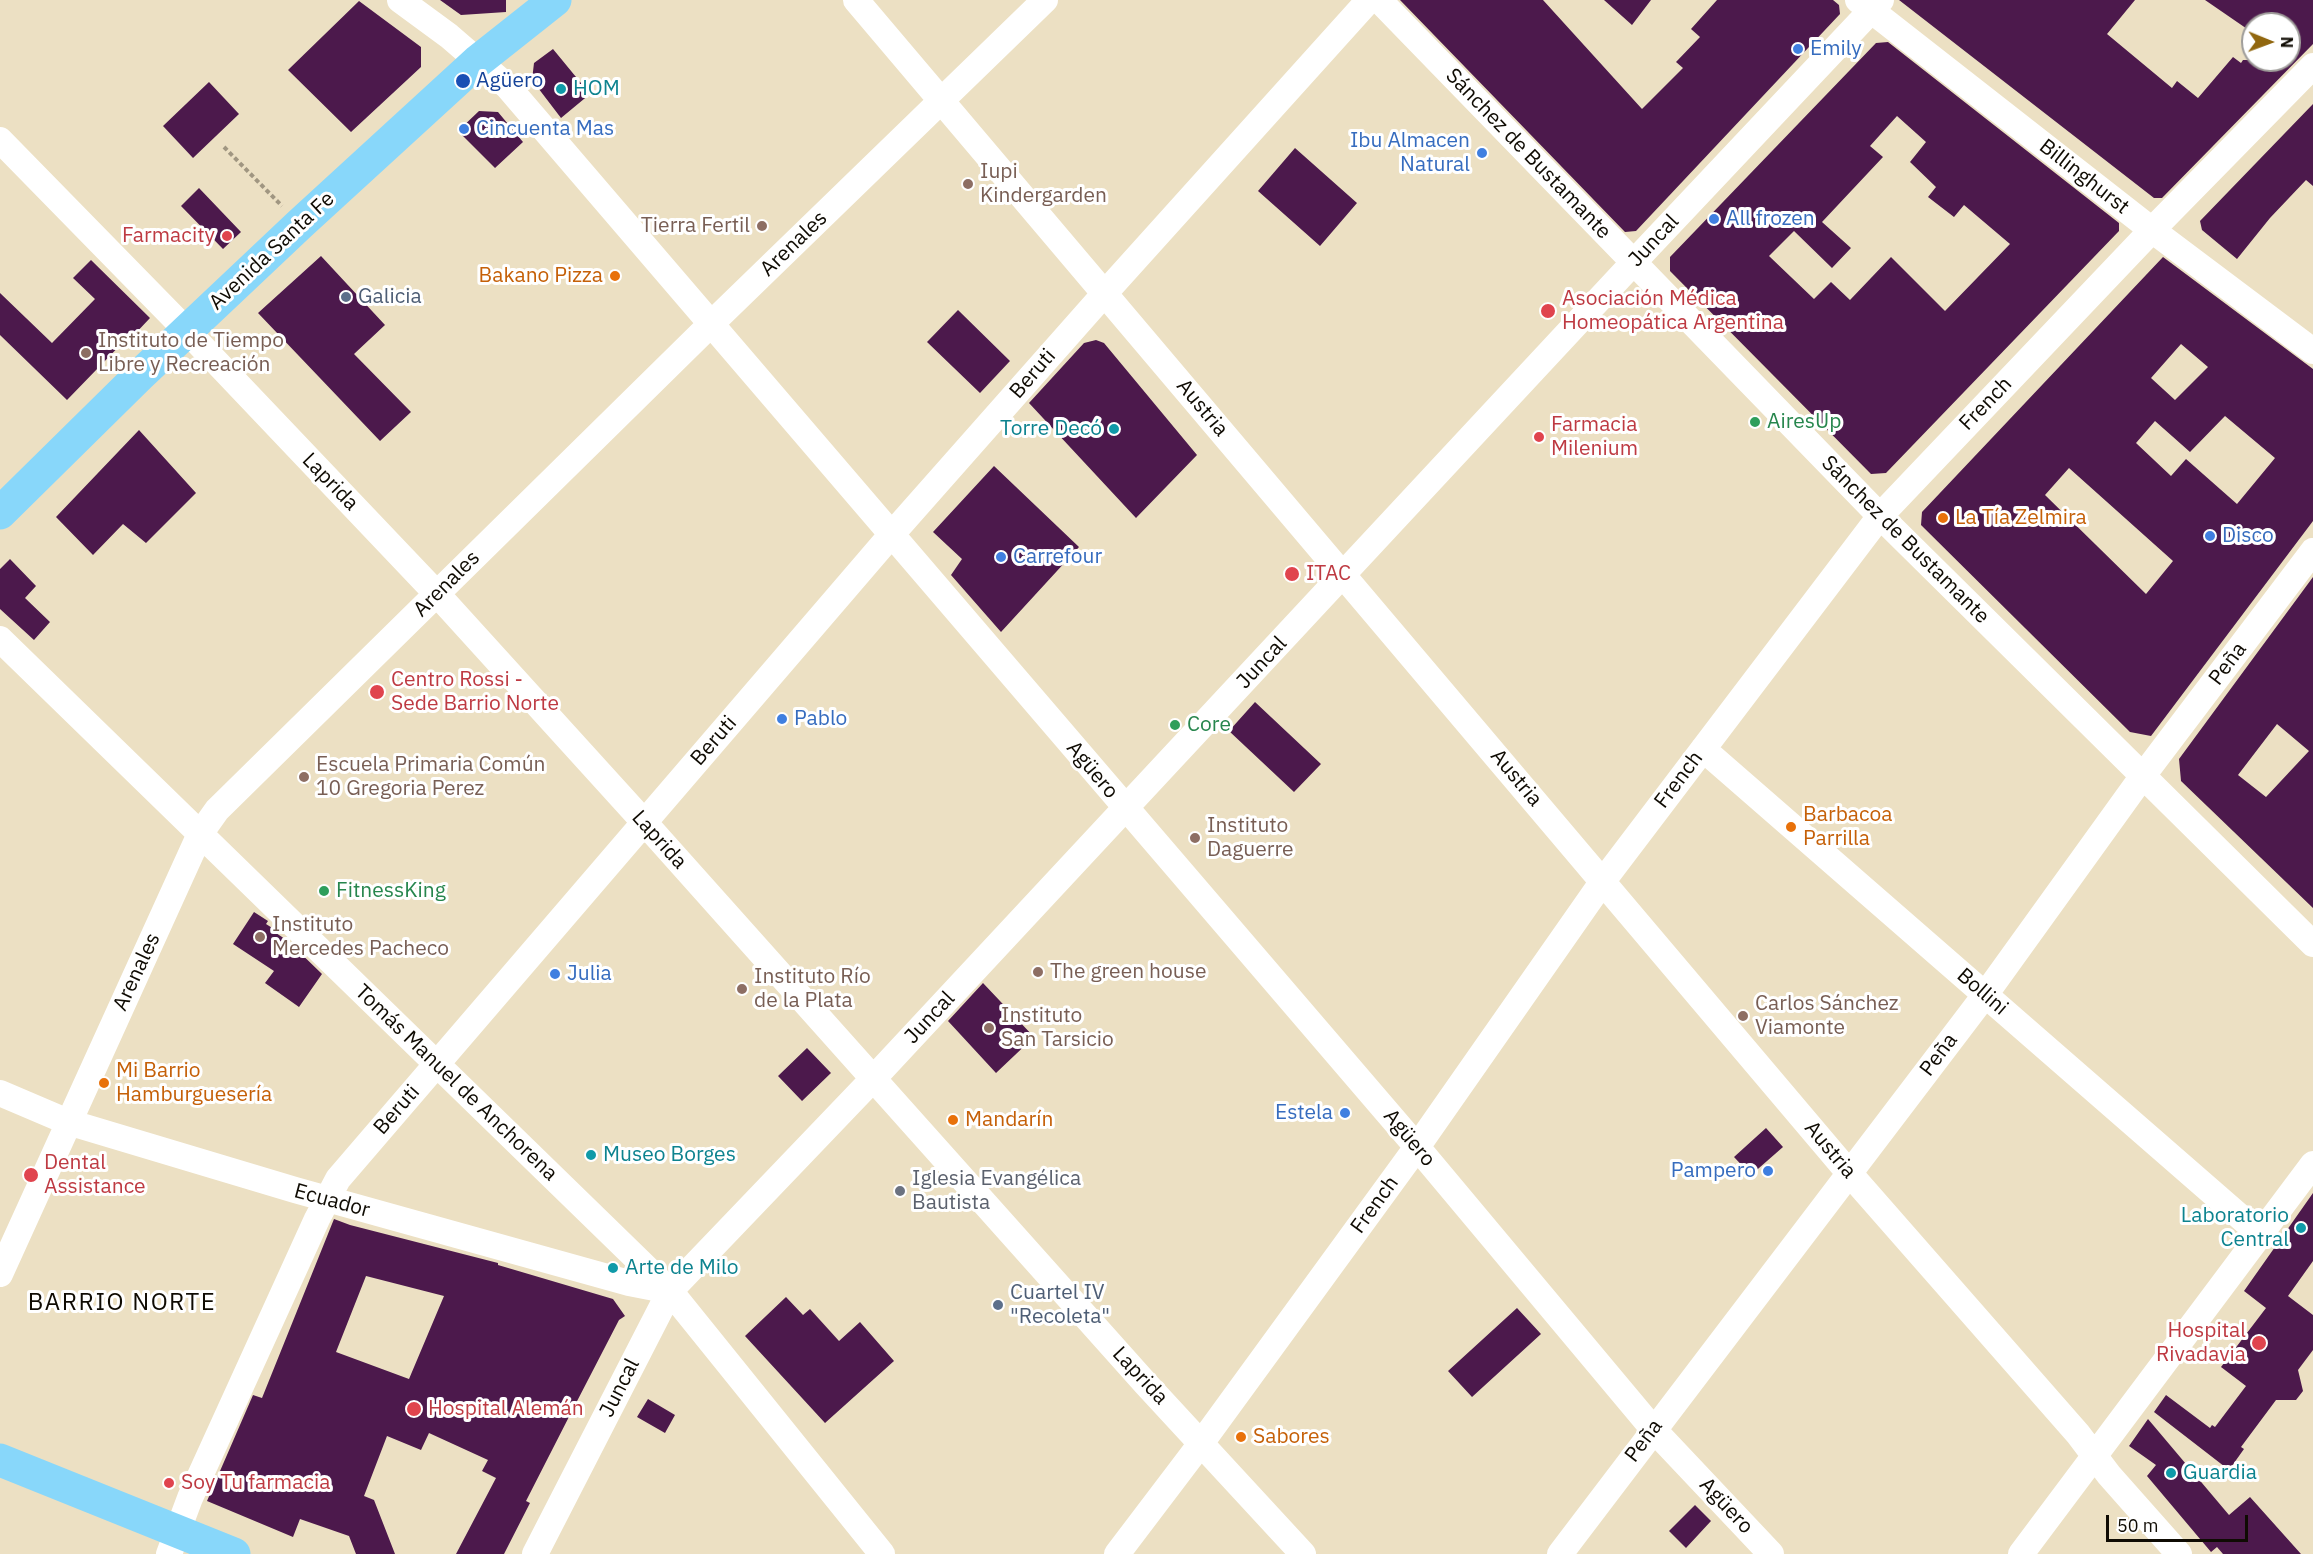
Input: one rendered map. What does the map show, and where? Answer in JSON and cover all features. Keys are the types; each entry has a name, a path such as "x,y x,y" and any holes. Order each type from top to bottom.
{"main road":[{"name":"Avenida Santa Fe","path":"0,513 186,330 300,224 478,61 555,0"},
{"path":"0,1460 174,1543 234,1554"}],"street":[{"name":"Agüero","path":"400,0 449,36 508,87 1417,1148 1653,1429 1771,1554"},
{"name":"Austria","path":"856,0 1850,1174 2179,1554"},
{"name":"Arenales","path":"0,1274 200,834 217,810 711,324 1045,0"},
{"name":"Beruti","path":"174,1543 195,1487 338,1179 892,534 1369,0"},
{"name":"Sánchez de Bustamante","path":"1379,0 1880,516 2313,944"},
{"name":"Juncal","path":"535,1554 670,1291 872,1080 1344,575 1870,3"},
{"name":"Billinghurst","path":"1870,3 2152,230 2313,351"},
{"name":"French","path":"1117,1554 1202,1442 1417,1148 1603,881 1880,516 2152,230 2313,66"},
{"name":"Laprida","path":"0,140 186,330 437,594 1146,1384 1303,1554"},
{"name":"Peña","path":"1560,1554 1653,1429 1850,1174 2142,777 2313,551"},
{"name":"Tomás Manuel de Anchorena","path":"0,639 670,1291 882,1554"},
{"name":"Bollini","path":"1703,748 2261,1235"},
{"name":"Ecuador","path":"0,1093 68,1122 327,1199 629,1283 670,1291"},
{"path":"2021,1554 2313,1164"},
{"path":"573,1267 589,1266 603,1254 607,1245 604,1228"}],"path":[{"path":"224,147 300,224"}],"building":[{"path":"440,0 506,0 506,12 461,15"},
{"path":"1400,0 1543,0 1642,109 1683,68 1676,62 1700,37 1691,29 1717,0 1833,0 1839,5 1840,14 1636,231 1625,232"},
{"path":"1604,0 1651,0 1632,25"},
{"path":"1899,0 2135,0 2107,34 2172,88 2177,81 2198,98 2233,57 2241,63 2241,72 2286,72 2162,198 2154,198"},
{"path":"2205,0 2313,0 2313,44 2301,56 2301,12 2241,12 2241,25"},
{"path":"359,1 421,47 421,67 351,132 288,70"},
{"path":"1888,42 2119,223 2119,231 1886,473 1871,474 1670,271 1670,257 1876,43","holes":["1897,116 1926,142 1910,162 1936,187 1928,197 1954,217 1964,205 2010,244 1945,311 1891,257 1850,300 1831,282 1814,299 1769,256 1794,231 1832,268 1851,248 1822,222 1883,157 1870,146"]},
{"name":"HOM","path":"553,49 590,94 561,118 532,80 534,63"},
{"path":"209,82 239,114 193,158 163,126"},
{"path":"2313,104 2313,186 2306,180 2270,218 2237,259 2202,230 2200,221"},
{"path":"479,111 498,112 523,142 495,168 458,131"},
{"path":"1295,148 1357,203 1320,246 1258,191"},
{"path":"199,188 241,232 223,249 181,206"},
{"path":"321,256 385,325 354,354 411,412 380,441 258,313"},
{"path":"2163,257 2313,369 2313,521 2151,736 2130,732 1921,525 1922,512","holes":["2181,344 2208,367 2175,400 2151,378","2225,416 2275,458 2237,504 2186,459 2171,476 2136,443 2155,421 2190,452","2069,468 2173,561 2146,594 2045,495"]},
{"path":"91,260 150,318 133,336 131,334 67,400 0,335 0,293 52,343 95,299 73,278"},
{"path":"958,310 1010,361 980,393 927,342"},
{"name":"Torre Decó","path":"1096,340 1104,343 1197,455 1136,518 1029,403 1084,343"},
{"path":"139,430 196,493 146,543 123,524 93,555 56,517"},
{"path":"994,466 1079,547 1001,632 951,575 962,559 933,532"},
{"path":"10,559 36,586 25,598 50,622 34,640 0,609 0,569"},
{"path":"2313,577 2313,908 2181,781 2179,759","holes":["2277,724 2309,751 2266,797 2238,775"]},
{"path":"1255,702 1321,764 1294,792 1229,731"},
{"path":"254,912 268,921 266,924 277,931 276,933 288,941 322,974 299,1007 265,983 274,971 233,944"},
{"name":"Instituto San Tarsicio","path":"983,983 1034,1037 996,1073 948,1021"},
{"path":"807,1048 831,1073 802,1101 778,1076"},
{"path":"1766,1128 1783,1147 1751,1175 1734,1157"},
{"path":"2313,1193 2313,1261 2288,1296 2313,1315 2313,1350 2298,1370 2303,1391 2296,1400 2276,1400 2241,1447 2244,1449 2229,1470 2154,1412 2166,1395 2210,1428 2212,1425 2215,1427 2246,1386 2221,1367 2266,1308 2244,1291"},
{"name":"Hospital Alemán","path":"334,1219 498,1263 498,1265 613,1299 625,1316 619,1320 526,1501 530,1503 504,1554 456,1554 496,1478 482,1471 488,1460 429,1433 421,1450 387,1436 364,1496 374,1500 395,1554 356,1554 349,1536 300,1519 293,1537 207,1501 253,1395 262,1398","holes":["366,1276 444,1296 409,1379 336,1352"]},
{"path":"786,1297 803,1315 810,1309 839,1341 860,1322 894,1361 825,1423 745,1336"},
{"path":"1517,1308 1541,1334 1472,1397 1448,1371"},
{"path":"648,1399 675,1415 665,1433 637,1417"},
{"name":"Guardia","path":"2148,1419 2229,1515 2250,1497 2301,1554 2223,1554 2217,1547 2211,1552 2147,1476 2156,1465 2129,1446"},
{"path":"1695,1505 1711,1521 1686,1548 1669,1531"}],"place":[{"name":"Emily","path":"1798,49"},
{"name":"Agüero","path":"463,81"},
{"name":"HOM","path":"561,89"},
{"name":"Cincuenta Mas","path":"464,129"},
{"name":"Ibu Almacen Natural","path":"1482,153"},
{"name":"Iupi Kindergarden","path":"968,184"},
{"name":"All frozen","path":"1714,219"},
{"name":"Tierra Fertil","path":"762,226"},
{"name":"Farmacity","path":"227,236"},
{"name":"Bakano Pizza","path":"615,276"},
{"name":"Galicia","path":"346,297"},
{"name":"Asociación Médica Homeopática Argentina","path":"1548,311"},
{"name":"Instituto de Tiempo Libre y Recreación","path":"86,353"},
{"name":"AiresUp","path":"1755,422"},
{"name":"Torre Decó","path":"1114,429"},
{"name":"Farmacia Milenium","path":"1539,437"},
{"name":"La Tía Zelmira","path":"1943,518"},
{"name":"Disco","path":"2210,536"},
{"name":"Carrefour","path":"1001,557"},
{"name":"ITAC","path":"1292,574"},
{"name":"Centro Rossi - Sede Barrio Norte","path":"377,692"},
{"name":"Pablo","path":"782,719"},
{"name":"Core","path":"1175,725"},
{"name":"Escuela Primaria Común 10 Gregoria Perez","path":"304,777"},
{"name":"Barbacoa Parrilla","path":"1791,827"},
{"name":"Instituto Daguerre","path":"1195,838"},
{"name":"FitnessKing","path":"324,891"},
{"name":"Instituto Mercedes Pacheco","path":"260,937"},
{"name":"The green house","path":"1038,972"},
{"name":"Julia","path":"555,974"},
{"name":"Instituto Río de la Plata","path":"742,989"},
{"name":"Carlos Sánchez Viamonte","path":"1743,1016"},
{"name":"Instituto San Tarsicio","path":"989,1028"},
{"name":"Mi Barrio Hamburguesería","path":"104,1083"},
{"name":"Estela","path":"1345,1113"},
{"name":"Mandarín","path":"953,1120"},
{"name":"Museo Borges","path":"591,1155"},
{"name":"Pampero","path":"1768,1171"},
{"name":"Dental Assistance","path":"31,1175"},
{"name":"Iglesia Evangélica Bautista","path":"900,1191"},
{"name":"Laboratorio Central","path":"2301,1228"},
{"name":"Arte de Milo","path":"613,1268"},
{"name":"Cuartel IV \"Recoleta\"","path":"998,1305"},
{"name":"Hospital Rivadavia","path":"2259,1343"},
{"name":"Hospital Alemán","path":"414,1409"},
{"name":"Sabores","path":"1241,1437"},
{"name":"Guardia","path":"2171,1473"},
{"name":"Soy Tu farmacia","path":"169,1483"}],"district":[{"name":"BARRIO NORTE","path":"122,1303"}]}
